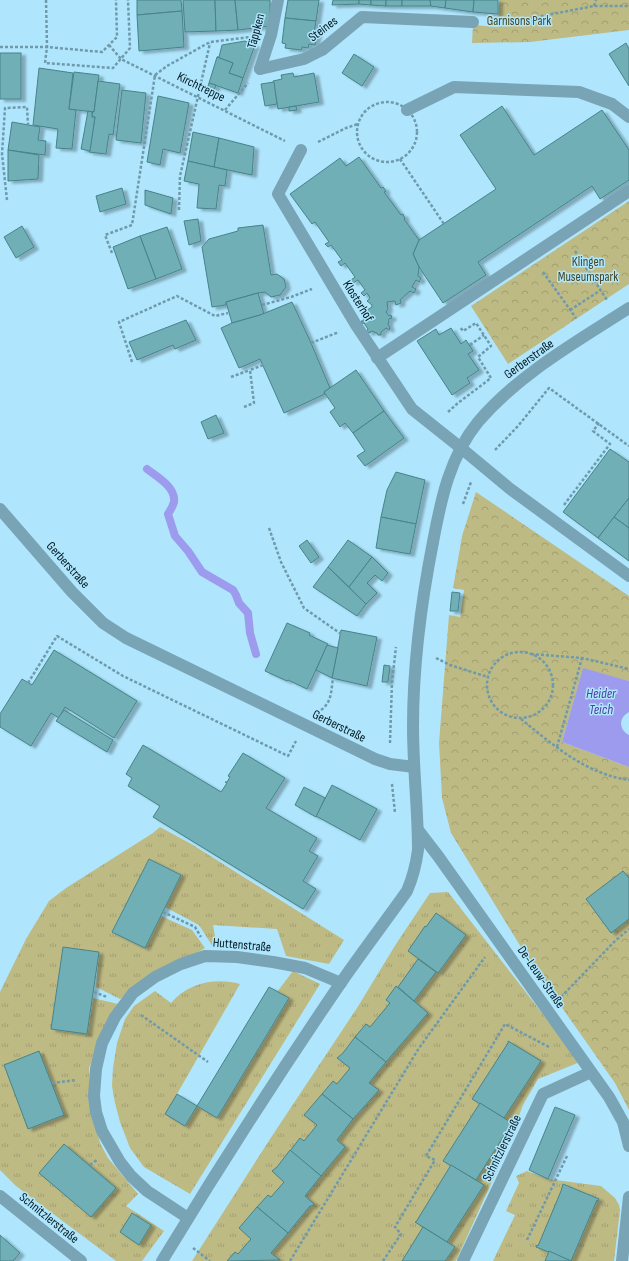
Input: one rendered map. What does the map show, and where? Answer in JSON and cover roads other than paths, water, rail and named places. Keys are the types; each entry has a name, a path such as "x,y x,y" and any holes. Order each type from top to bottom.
{"street":[{"name":"Täppken","path":"260,69 271,35 278,0"},
{"name":"Steines","path":"260,69 304,59 322,50 362,17 473,22"},
{"path":"407,110 454,87 579,92 612,104 629,117"},
{"name":"Klosterhof","path":"301,150 278,194 376,358 412,409 461,448"},
{"path":"376,358 629,191"},
{"name":"Gerberstraße","path":"0,509 72,592 102,623 126,638 375,760 390,764 414,767 413,695 416,656 426,578 440,502 450,469 477,423 516,384 542,364 629,308"},
{"path":"461,448 509,488 629,576"},
{"path":"162,1261 272,1086 341,983 407,891 415,870 418,850 414,767"},
{"name":"De-Leuw-Straße","path":"418,830 548,1010 617,1110 623,1122 629,1146"},
{"name":"Huttenstraße","path":"188,1218 147,1191 131,1176 120,1162 105,1137 96,1112 94,1096 96,1069 102,1043 115,1017 133,993 155,977 181,964 205,956 237,957 285,964 305,968 341,983"},
{"name":"Schnitzlerstraße","path":"463,1261 543,1094 591,1072"},
{"name":"Schnitzlerstraße","path":"0,1196 81,1261"},
{"path":"622,1261 629,1197"}],"water":[{"name":"Heider Teich","path":"583,668 629,681 629,712 623,717 621,724 623,730 629,735 629,767 562,742"}],"waterway":[{"path":"147,469 165,483 172,492 174,502 168,514 175,536 188,551 202,572 233,590 239,603 248,613 250,633 256,654"}],"park label":[{"name":"Garnisons Park","path":"519,21"},
{"name":"Klingen Museumspark","path":"588,270"}]}
